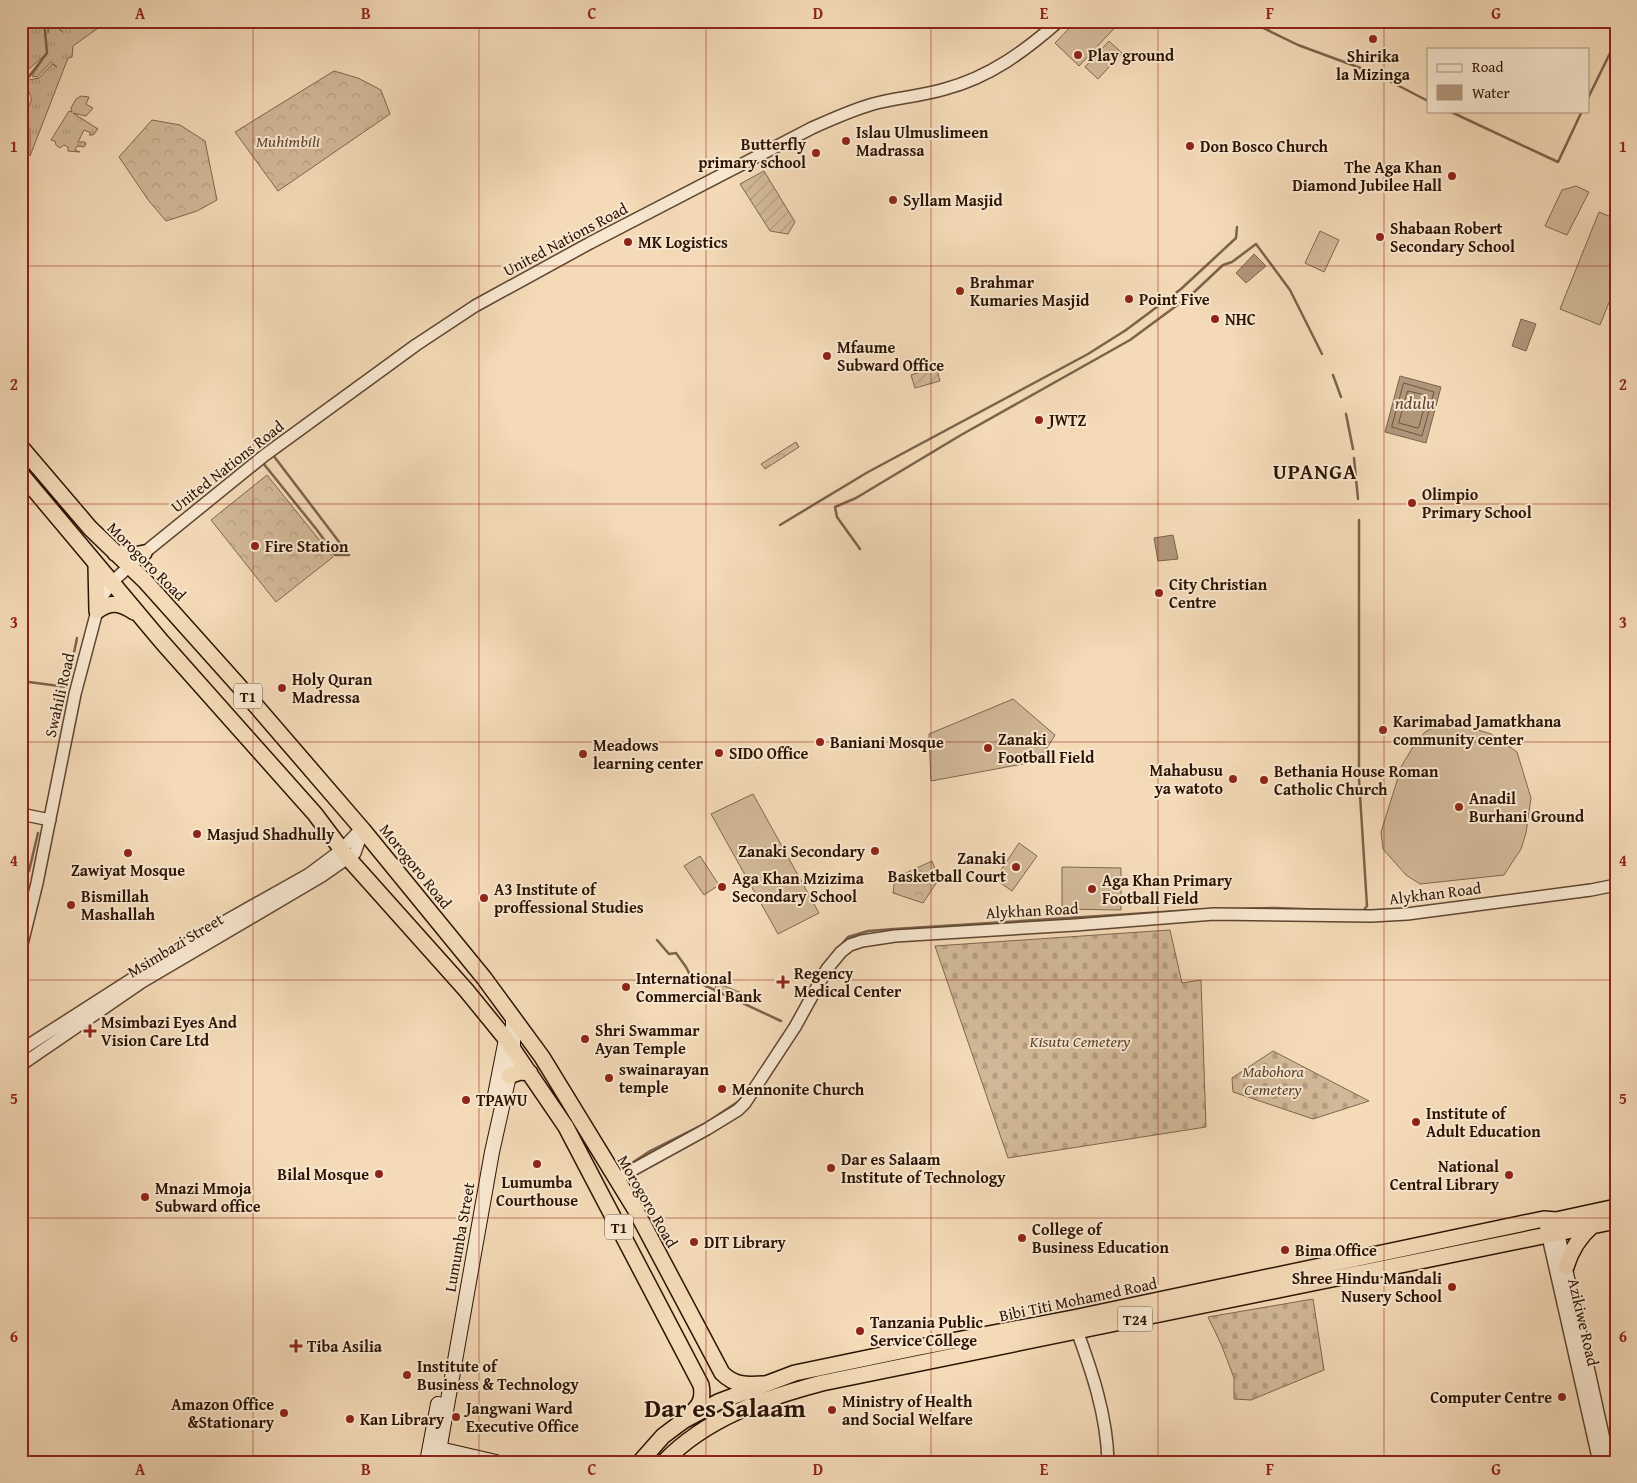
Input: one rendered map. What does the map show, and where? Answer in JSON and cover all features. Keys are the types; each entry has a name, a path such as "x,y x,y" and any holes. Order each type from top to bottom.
{"highway":[{"name":"Morogoro Road","path":"21,447 90,528 145,581 239,686 363,830 480,973 542,1057 635,1209 722,1373 734,1382 749,1385 764,1384"},
{"name":"T1","path":"21,474 140,616 315,814 345,854 466,990 510,1044 566,1127 702,1385 703,1396 699,1404 683,1421"},
{"path":"115,554 135,555 144,552 142,563 145,581"},
{"path":"96,564 97,611"},
{"path":"97,611 105,605 111,604 123,606 140,616"},
{"path":"509,1076 520,1072 530,1073"},
{"name":"Bibi Titi Mohamed Road","path":"664,1462 698,1434 735,1412 803,1388 1076,1325 1551,1226 1616,1207"},
{"name":"Bibi Titi Mohamed Road","path":"1551,1226 1593,1225 1616,1221"},
{"path":"1566,1268 1576,1243 1593,1225"},
{"name":"Bibi Titi Mohamed Road","path":"640,1462 663,1436 683,1421 711,1405 795,1374 829,1366 1076,1325"}],"main road":[{"name":"Lumumba Street","path":"435,1452 513,1019"},
{"name":"Lumumba Street","path":"427,1462 435,1452 492,1152 509,1076 510,1044"},
{"path":"435,1452 496,1462"}],"street":[{"name":"United Nations Road","path":"112,582 144,552 265,456 416,346 476,306 590,243 842,114 874,104 946,89 976,78 1008,62 1037,41 1059,21"},
{"name":"Swahili Road","path":"21,948 50,820 75,694 97,611 102,597 112,582"},
{"path":"21,814 50,820"},
{"path":"345,854 355,853 363,830"},
{"name":"Msimbazi Street","path":"21,1050 199,936 345,854"},
{"name":"Msimbazi Street","path":"21,1065 142,982 322,876 345,854"},
{"name":"Alykhan Road","path":"616,1179 706,1129 738,1110 746,1103 795,1026 827,969 841,952 862,941 887,936 1074,925 1214,914 1371,916 1407,914 1591,890 1616,884"},
{"name":"Azikiwe Road","path":"1551,1226 1566,1268 1609,1462"},
{"name":"Azikiwe Road","path":"1551,1226 1599,1462"},
{"path":"1076,1325 1098,1390 1108,1446 1108,1462"}],"green space":[{"path":"21,21 48,21 48,33 50,21 62,32 54,21 104,21 101,26 73,46 72,57 68,58 30,156 30,128 21,126 21,107 26,112 31,100 26,84 29,80 39,78 52,64 57,67 51,62 37,77 32,76 47,53 21,76"},
{"name":"Play ground","path":"1076,21 1121,21 1079,66 1055,43"},
{"path":"1109,41 1122,53 1098,79 1085,67"},
{"name":"Muhimbili","path":"334,71 358,78 381,90 390,114 278,191 235,132"},
{"path":"81,96 89,97 86,104 93,108 86,116 73,113 98,129 93,135 89,135 91,133 84,130 78,142 85,142 86,144 84,147 77,146 75,150 80,152 68,151 68,147 64,145 60,148 56,145 55,141 51,140 69,111 72,112 71,108 76,99"},
{"path":"152,120 180,125 205,141 217,200 197,211 166,221 149,201 119,157"},
{"path":"764,171 795,222 788,234 770,231 740,184"},
{"path":"1576,186 1589,192 1567,235 1545,226 1562,190"},
{"path":"1599,212 1616,219 1616,285 1600,325 1560,309"},
{"path":"1320,231 1339,240 1324,272 1305,263"},
{"path":"936,367 940,381 915,388 911,375"},
{"path":"796,442 799,447 765,469 761,464"},
{"path":"267,475 333,557 276,602 211,520"},
{"name":"Zanaki Football Field","path":"1013,699 1055,735 1039,761 931,781 929,734"},
{"name":"Anadil Burhani Ground","path":"1445,722 1491,734 1517,752 1531,798 1526,833 1521,849 1504,875 1420,884 1406,875 1383,849 1381,832 1402,765 1425,732"},
{"path":"753,794 819,913 778,934 711,814"},
{"name":"Zanaki Basketball Court","path":"1019,843 1037,856 1012,891 995,879"},
{"path":"700,856 719,885 704,895 684,866"},
{"path":"932,861 939,879 923,903 893,893 895,878"},
{"name":"Aga Khan Primary Football Field","path":"1062,867 1121,868 1121,910 1062,909"},
{"name":"Kisutu Cemetery","path":"1170,930 1182,983 1201,980 1206,1127 1008,1158 935,946"},
{"path":"717,983 747,995 744,1004 714,991"},
{"name":"Mabohora Cemetery","path":"1273,1051 1369,1101 1313,1119 1233,1092 1232,1078"},
{"path":"1313,1299 1324,1370 1251,1400 1234,1399 1234,1378 1208,1317"}],"water":[{"path":"1254,254 1266,266 1246,283 1236,273"},
{"path":"1521,319 1536,324 1526,351 1512,346"},
{"name":"ndulu","path":"1400,376 1441,387 1426,443 1385,432"},
{"path":"1173,535 1178,559 1158,561 1154,538"}],"waterway":[{"path":"21,87 47,53 44,21"},
{"path":"1249,21 1298,45 1374,73 1427,100"},
{"path":"1590,94 1616,41"},
{"path":"1451,112 1558,162 1582,112"},
{"path":"780,525 868,472 1088,354 1126,330 1181,289 1236,238 1237,227"},
{"path":"860,549 837,517 835,507 856,498 961,435 1130,340 1191,295 1223,265 1232,262 1256,244 1290,290 1322,354"},
{"path":"1333,375 1341,397"},
{"path":"1346,414 1353,449"},
{"path":"263,463 335,555 349,555 273,455"},
{"path":"1354,458 1358,499"},
{"path":"1359,520 1359,779 1367,906 1363,911"},
{"path":"21,681 67,687 77,638"},
{"path":"21,870 29,871 38,833"},
{"path":"21,881 26,882 21,911"},
{"path":"1230,909 1330,910"},
{"path":"841,945 848,937 868,931 1195,910"},
{"path":"657,940 669,954 676,953 691,977 781,1021"},
{"path":"778,1043 783,1035"},
{"path":"615,1165 629,1165 650,1151 706,1123 739,1101 744,1095"}],"place":[{"name":"Shirika la Mizinga","path":"1373,39"},
{"name":"Play ground","path":"1078,55"},
{"name":"Islau Ulmuslimeen Madrassa","path":"846,141"},
{"name":"Don Bosco Church","path":"1190,146"},
{"name":"Butterfly primary school","path":"816,153"},
{"name":"The Aga Khan Diamond Jubilee Hall","path":"1452,176"},
{"name":"Syllam Masjid","path":"893,200"},
{"name":"Shabaan Robert Secondary School","path":"1380,237"},
{"name":"MK Logistics","path":"628,242"},
{"name":"Brahmar Kumaries Masjid","path":"960,291"},
{"name":"Point Five","path":"1129,299"},
{"name":"NHC","path":"1215,319"},
{"name":"Mfaume Subward Office","path":"827,356"},
{"name":"JWTZ","path":"1039,420"},
{"name":"Olimpio Primary School","path":"1412,503"},
{"name":"Fire Station","path":"255,546"},
{"name":"City Christian Centre","path":"1159,593"},
{"name":"Holy Quran Madressa","path":"282,688"},
{"name":"Karimabad Jamatkhana community center","path":"1383,730"},
{"name":"Baniani Mosque","path":"820,742"},
{"name":"Zanaki Football Field","path":"988,748"},
{"name":"SIDO Office","path":"719,753"},
{"name":"Meadows learning center","path":"583,754"},
{"name":"Mahabusu ya watoto","path":"1233,779"},
{"name":"Bethania House Roman Catholic Church","path":"1264,780"},
{"name":"Anadil Burhani Ground","path":"1459,807"},
{"name":"Masjud Shadhully","path":"197,834"},
{"name":"Zanaki Secondary","path":"875,851"},
{"name":"Zawiyat Mosque","path":"128,853"},
{"name":"Zanaki Basketball Court","path":"1016,867"},
{"name":"Aga Khan Mzizima Secondary School","path":"722,887"},
{"name":"Aga Khan Primary Football Field","path":"1092,889"},
{"name":"A3 Institute of proffessional Studies","path":"484,898"},
{"name":"Bismillah Mashallah","path":"71,905"},
{"name":"Regency Medical Center","path":"783,982"},
{"name":"International Commercial Bank","path":"626,987"},
{"name":"Msimbazi Eyes And Vision Care Ltd","path":"90,1031"},
{"name":"Shri Swammar Ayan Temple","path":"585,1039"},
{"name":"swainarayan temple","path":"609,1078"},
{"name":"Mennonite Church","path":"722,1089"},
{"name":"TPAWU","path":"466,1100"},
{"name":"Institute of Adult Education","path":"1416,1122"},
{"name":"Lumumba Courthouse","path":"537,1164"},
{"name":"Dar es Salaam Institute of Technology","path":"831,1168"},
{"name":"Bilal Mosque","path":"379,1174"},
{"name":"National Central Library","path":"1509,1175"},
{"name":"Mnazi Mmoja Subward office","path":"145,1197"},
{"name":"College of Business Education","path":"1022,1238"},
{"name":"DIT Library","path":"694,1242"},
{"name":"Bima Office","path":"1285,1250"},
{"name":"Shree Hindu Mandali Nusery School","path":"1452,1287"},
{"name":"Tanzania Public Service College","path":"860,1331"},
{"name":"Tiba Asilia","path":"296,1346"},
{"name":"Institute of Business & Technology","path":"407,1375"},
{"name":"Computer Centre","path":"1562,1397"},
{"name":"Ministry of Health and Social Welfare","path":"832,1410"},
{"name":"Amazon Office &Stationary","path":"284,1413"},
{"name":"Jangwani Ward Executive Office","path":"456,1417"},
{"name":"Kan Library","path":"350,1419"}],"district":[{"name":"UPANGA","path":"1315,471"},
{"name":"Dar es Salaam","path":"725,1407"}]}
